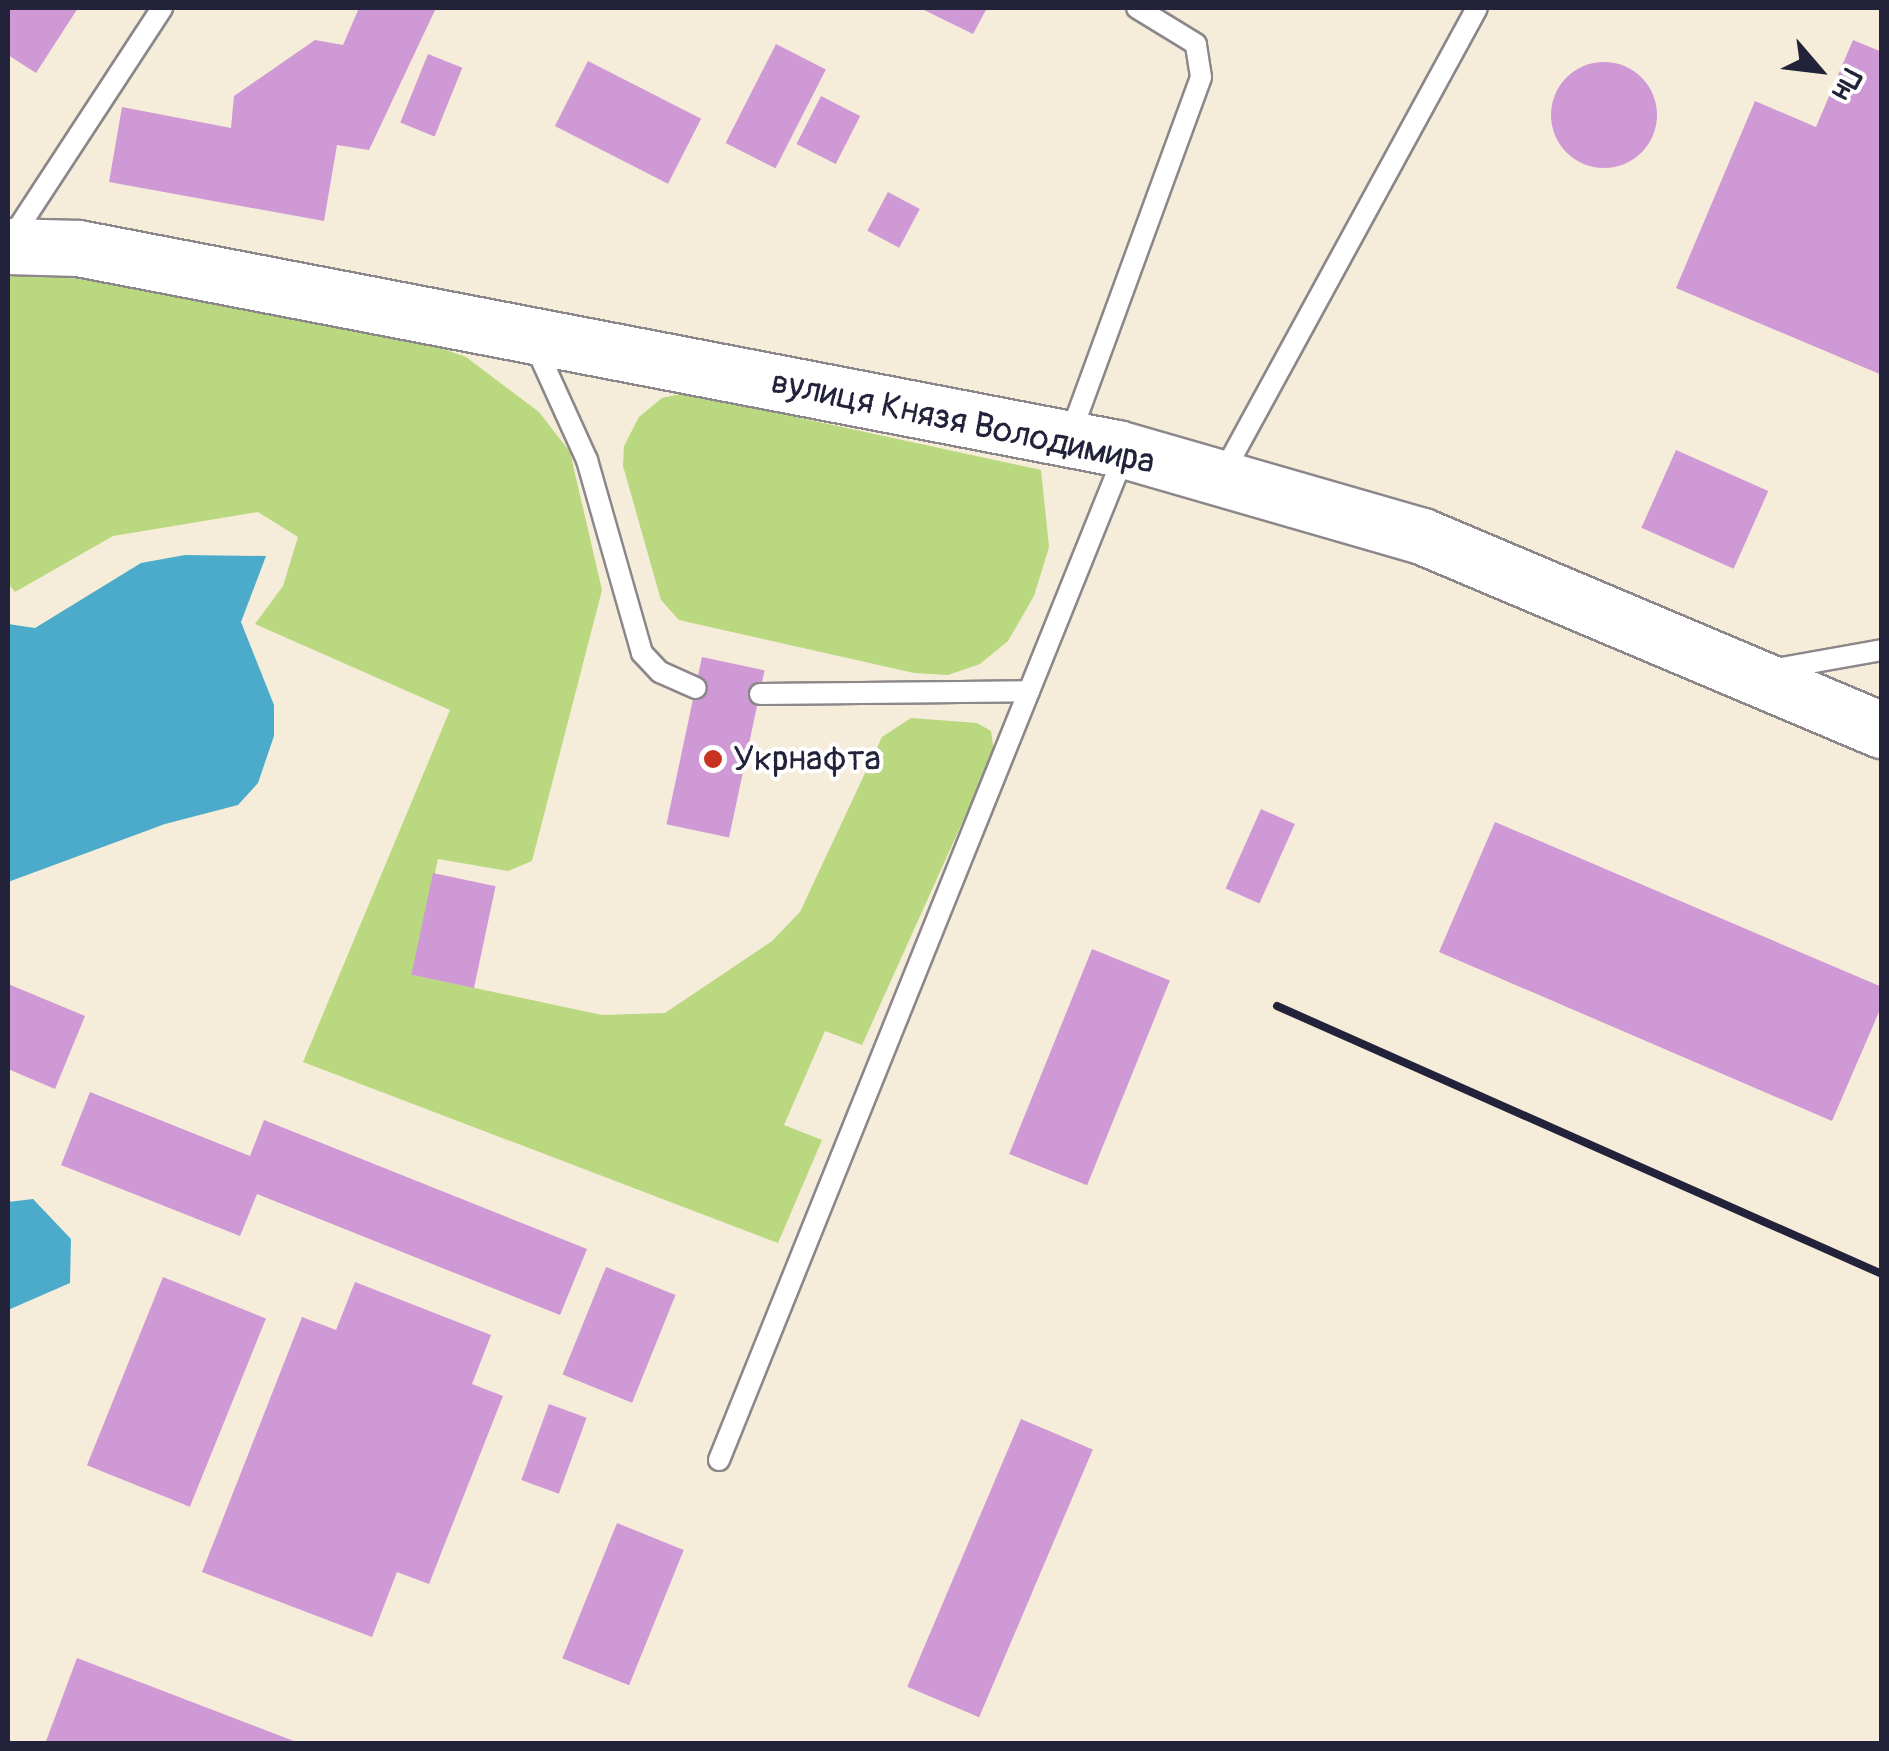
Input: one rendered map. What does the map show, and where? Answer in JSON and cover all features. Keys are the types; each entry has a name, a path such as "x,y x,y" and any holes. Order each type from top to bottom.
{"main road":[{"name":"вулиця Князя Володимира","path":"8,246 78,248 1126,451 1422,536 1882,730"}],"lane":[{"path":"8,246 162,8"},
{"path":"1068,440 1201,78 1196,44 1137,8"},
{"path":"1220,479 1477,8"},
{"path":"530,335 587,460 642,653 660,672 696,688"},
{"path":"719,1460 1126,451"},
{"path":"1753,673 1882,650"},
{"path":"760,694 1029,691"}],"green space":[{"path":"8,273 58,275 401,334 466,357 539,412 570,452 602,590 532,861 508,871 438,859 413,975 602,1015 665,1013 772,941 800,912 882,737 911,718 977,723 991,731 994,752 862,1045 825,1031 784,1125 822,1140 778,1243 303,1062 450,710 255,624 283,586 298,537 258,512 113,536 15,592 8,583"},
{"path":"685,393 1041,470 1049,547 1034,596 1008,641 980,664 948,675 914,673 679,620 661,600 623,466 624,446 639,417 662,398"}],"water":[{"path":"185,555 266,556 241,622 274,705 274,736 258,783 238,805 165,824 8,882 8,624 35,628 141,563"},
{"path":"33,1199 71,1239 70,1283 8,1310 8,1202"}],"building":[{"path":"8,8 78,8 36,73 8,55"},
{"path":"359,8 436,8 369,150 337,145 324,221 109,182 122,107 231,128 234,96 315,40 343,45"},
{"path":"920,8 987,8 973,34"},
{"path":"1853,40 1882,52 1882,375 1676,288 1755,101 1816,127"},
{"path":"776,44 826,69 776,168 726,143"},
{"path":"428,54 462,68 435,136 400,123"},
{"path":"588,61 701,119 668,184 555,126"},
{"path":"1604,62 1624,66 1641,78 1653,95 1657,115 1653,135 1641,152 1624,164 1604,168 1584,164 1567,152 1555,135 1551,115 1555,95 1567,78 1584,66"},
{"path":"821,96 860,116 836,164 796,144"},
{"path":"888,192 920,209 899,248 867,231"},
{"path":"1676,450 1768,491 1734,569 1641,528"},
{"name":"Укрнафта","path":"702,657 765,670 729,838 666,824"},
{"path":"1261,809 1295,824 1259,904 1226,888"},
{"path":"1495,822 1882,987 1882,1005 1832,1121 1439,952"},
{"path":"433,873 496,886 474,988 411,975"},
{"path":"1092,949 1170,980 1087,1185 1009,1154"},
{"path":"8,984 85,1016 55,1089 8,1069"},
{"path":"90,1092 250,1156 264,1120 587,1249 560,1315 257,1194 240,1236 61,1165"},
{"path":"606,1267 676,1295 632,1403 563,1375"},
{"path":"163,1277 266,1319 190,1507 87,1465"},
{"path":"355,1282 491,1335 472,1384 503,1396 429,1584 397,1572 372,1637 202,1572 302,1317 336,1330"},
{"path":"549,1404 587,1418 559,1494 521,1480"},
{"path":"1021,1419 1093,1449 979,1717 907,1687"},
{"path":"617,1523 684,1550 629,1685 562,1658"},
{"path":"77,1658 299,1743 299,1744 45,1744"}],"railway":[{"path":"1277,1006 1882,1274"}],"place":[{"name":"Укрнафта","path":"713,759"}]}
